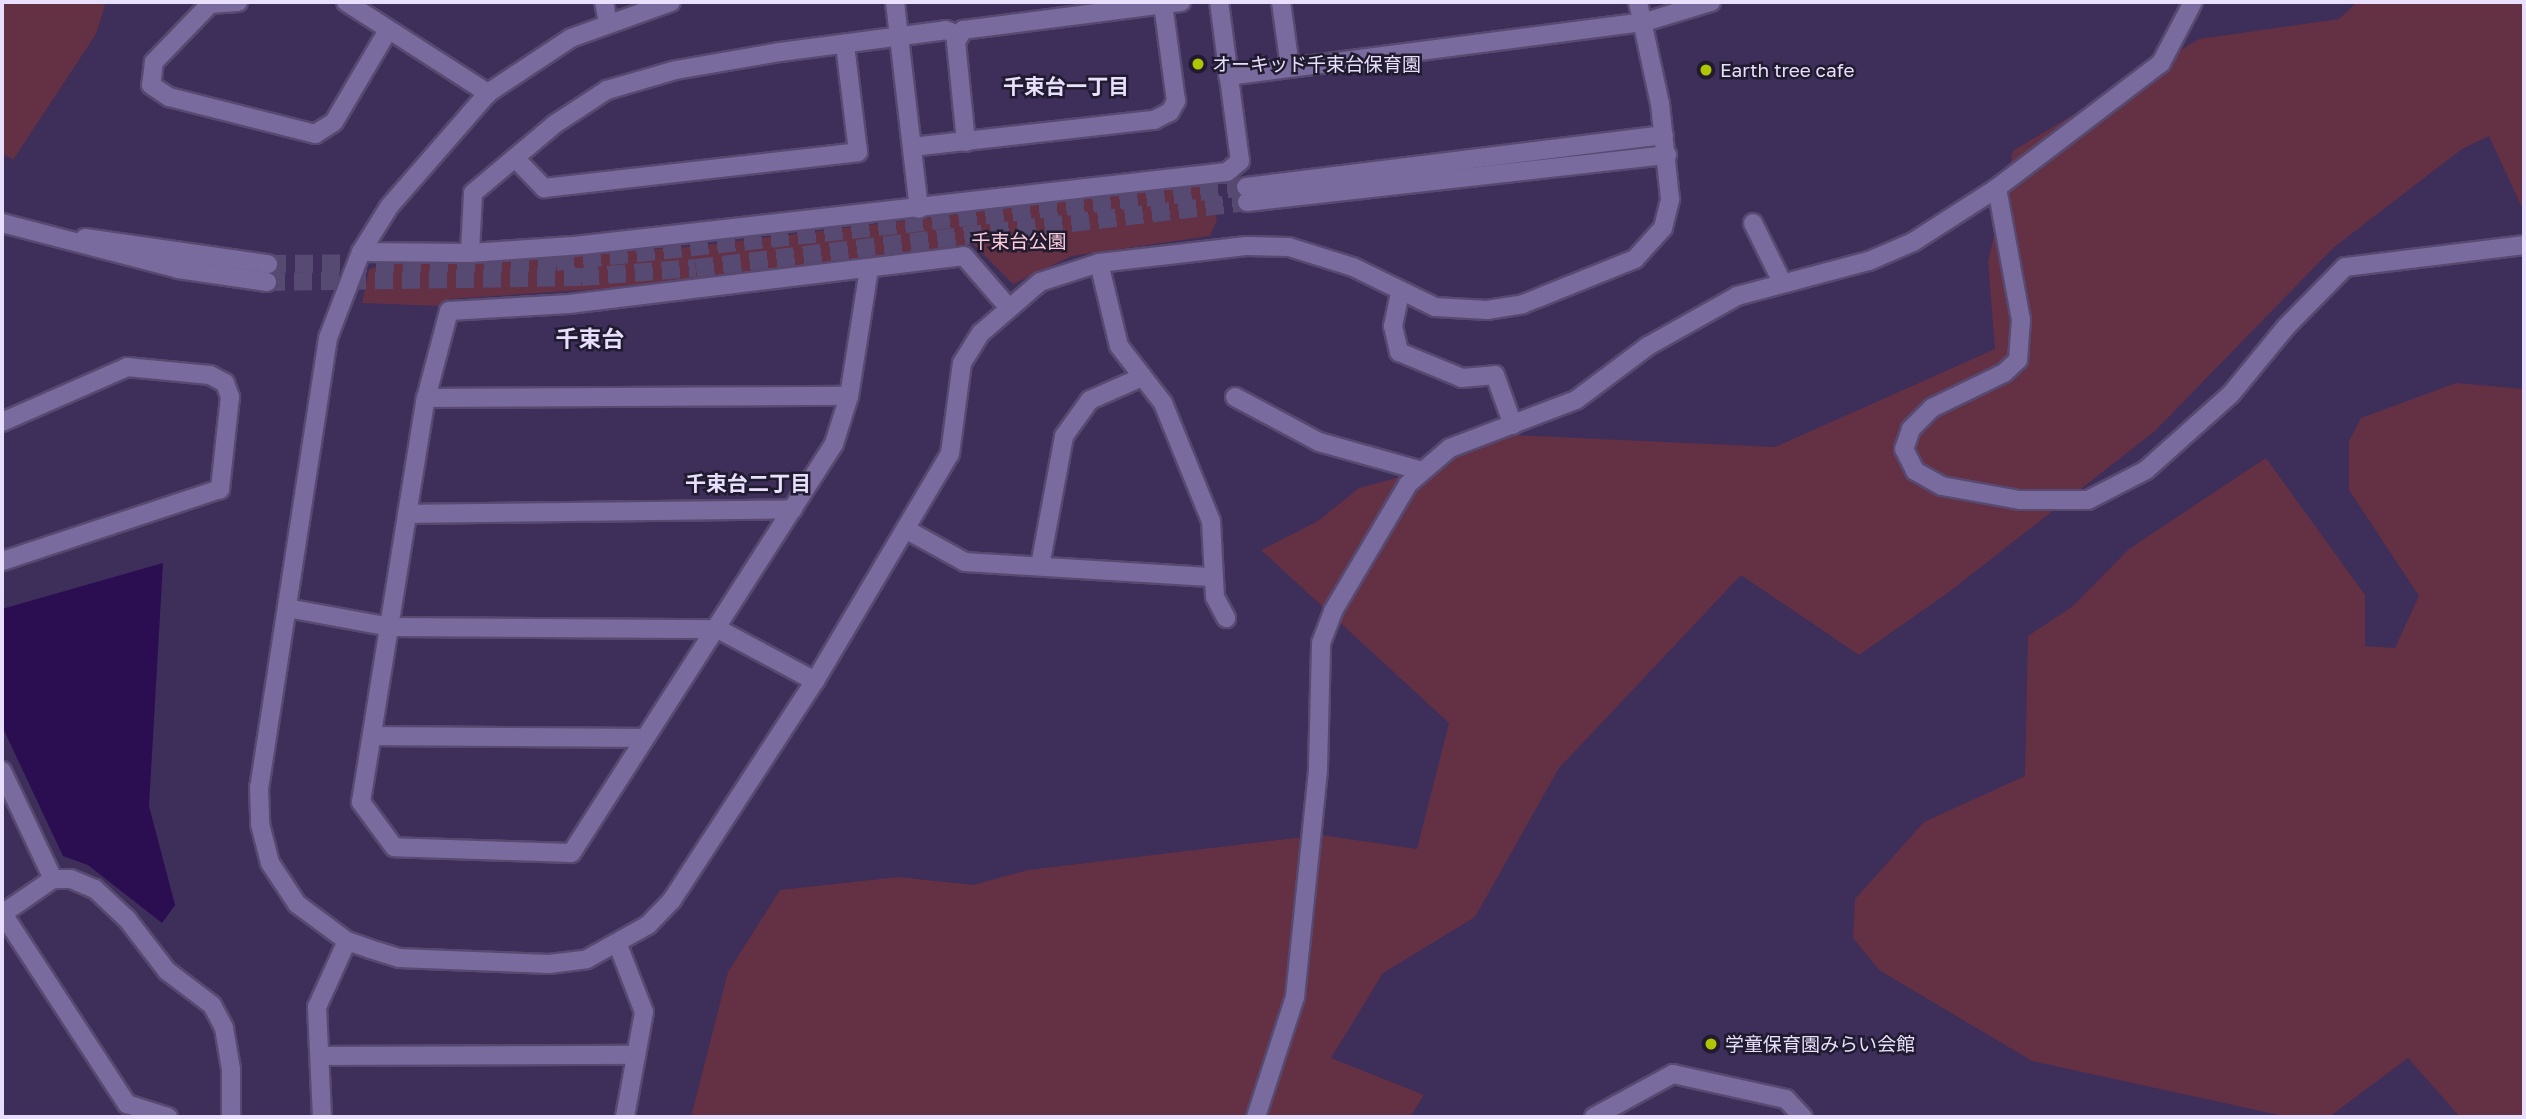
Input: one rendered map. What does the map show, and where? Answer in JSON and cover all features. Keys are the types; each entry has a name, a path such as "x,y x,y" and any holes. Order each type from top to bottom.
{"street":[{"path":"238,2 210,4 154,62 150,85 169,97 316,134 334,122 387,32"},
{"path":"346,2 387,32 488,93"},
{"path":"604,2 608,22"},
{"path":"671,2 608,22 571,38 488,93 418,169 361,252 322,364 259,787 260,824 283,887 348,941 399,958 549,964 587,959 618,945 648,925 672,900 815,681 950,454 962,363 981,332 1040,282 1100,263 1246,246 1289,247 1353,267 1400,293 1435,307 1507,308 1621,268 1645,251 1663,228 1670,199 1664,135 1645,22 1637,2"},
{"path":"895,2 919,209"},
{"path":"361,252 470,253 919,209 1227,172 1240,160 1219,2"},
{"path":"1280,2 1290,67"},
{"path":"1228,75 1645,22 1711,2"},
{"path":"1256,1117 1295,997 1318,769 1321,643 1389,509 1422,471 1450,448 1576,400 1706,312 1782,282 1869,261 1913,242 1997,188 2161,63 2193,2"},
{"path":"912,147 966,142 1154,120 1170,112 1175,102 1172,3 963,30 957,36 966,142"},
{"path":"470,253 473,193 515,158 607,90 676,70 946,30 957,36"},
{"path":"515,158 544,188 858,152 845,45"},
{"path":"1664,135 1247,195 1667,155"},
{"path":"1997,188 2021,320 2018,360 2004,373 1932,408 1910,429 1904,449 1915,471 1942,486 2020,500 2081,502 2146,470 2222,403 2346,267 2524,245"},
{"path":"2,223 178,269 267,273"},
{"path":"1753,223 1782,282"},
{"path":"869,269 849,396 834,444 718,629 571,853 394,848 361,802 426,398 449,311 569,304 964,256 1008,307"},
{"path":"1100,263 1113,332 1142,377 1163,403 1211,521 1215,597 1226,618"},
{"path":"1400,293 1394,326 1399,352 1462,379 1495,375 1513,425"},
{"path":"2,422 127,367 210,375 225,383 230,397 220,489 2,561"},
{"path":"1040,566 1064,436 1090,400 1142,377"},
{"path":"426,398 849,396"},
{"path":"1236,397 1319,442 1422,471"},
{"path":"407,514 793,509"},
{"path":"907,530 965,562 1213,577"},
{"path":"286,608 390,627 718,629 815,681"},
{"path":"373,737 644,738"},
{"path":"2,771 53,879"},
{"path":"167,1117 127,1104 3,914 53,879 71,879 95,889 127,919 167,971 212,1005 224,1028 231,1069 231,1117"},
{"path":"322,1117 317,1007 348,941"},
{"path":"618,945 644,1012 625,1117"},
{"path":"321,1056 636,1055"},
{"path":"1594,1117 1614,1113 1673,1074 1786,1099 1803,1117"}],"green space":[{"path":"2,2 106,2 96,34 13,160 2,153"},
{"path":"2357,2 2524,2 2524,212 2489,136 2462,149 2333,248 2155,431 1949,592 1859,655 1741,575 1559,768 1475,917 1383,973 1331,1058 1424,1095 1410,1117 691,1117 728,972 780,890 899,877 973,885 1028,870 1321,835 1417,849 1449,723 1261,550 1318,521 1359,488 1404,476 1490,434 1775,447 1995,349 1988,262 2013,151 2199,39 2339,19"},
{"name":"千束台公園","path":"1204,184 1217,220 1210,236 1072,256 1013,284 973,244 671,284 449,299 438,306 362,303 369,270 379,265 689,247"},
{"path":"2456,383 2524,389 2524,1117 2460,1117 2408,1058 2329,1117 2288,1117 2032,1061 1879,970 1853,938 1855,899 1924,822 2025,776 2028,636 2072,607 2129,549 2266,458 2365,595 2365,646 2395,648 2419,596 2349,490 2349,441 2361,418"}],"shaded area":[{"path":"163,563 149,806 175,905 162,923 88,865 63,856 2,726 2,609"}],"tunnel":[{"path":"268,264 556,262 1246,187"},
{"path":"267,282 581,277 696,268 1247,202"}],"place":[{"name":"オーキッド千束台保育園","path":"1198,64"},
{"name":"Earth tree cafe","path":"1706,70"},
{"name":"学童保育園みらい会館","path":"1711,1044"}],"district":[{"name":"千束台一丁目","path":"1066,86"},
{"name":"千束台","path":"590,338"},
{"name":"千束台二丁目","path":"748,483"}]}
